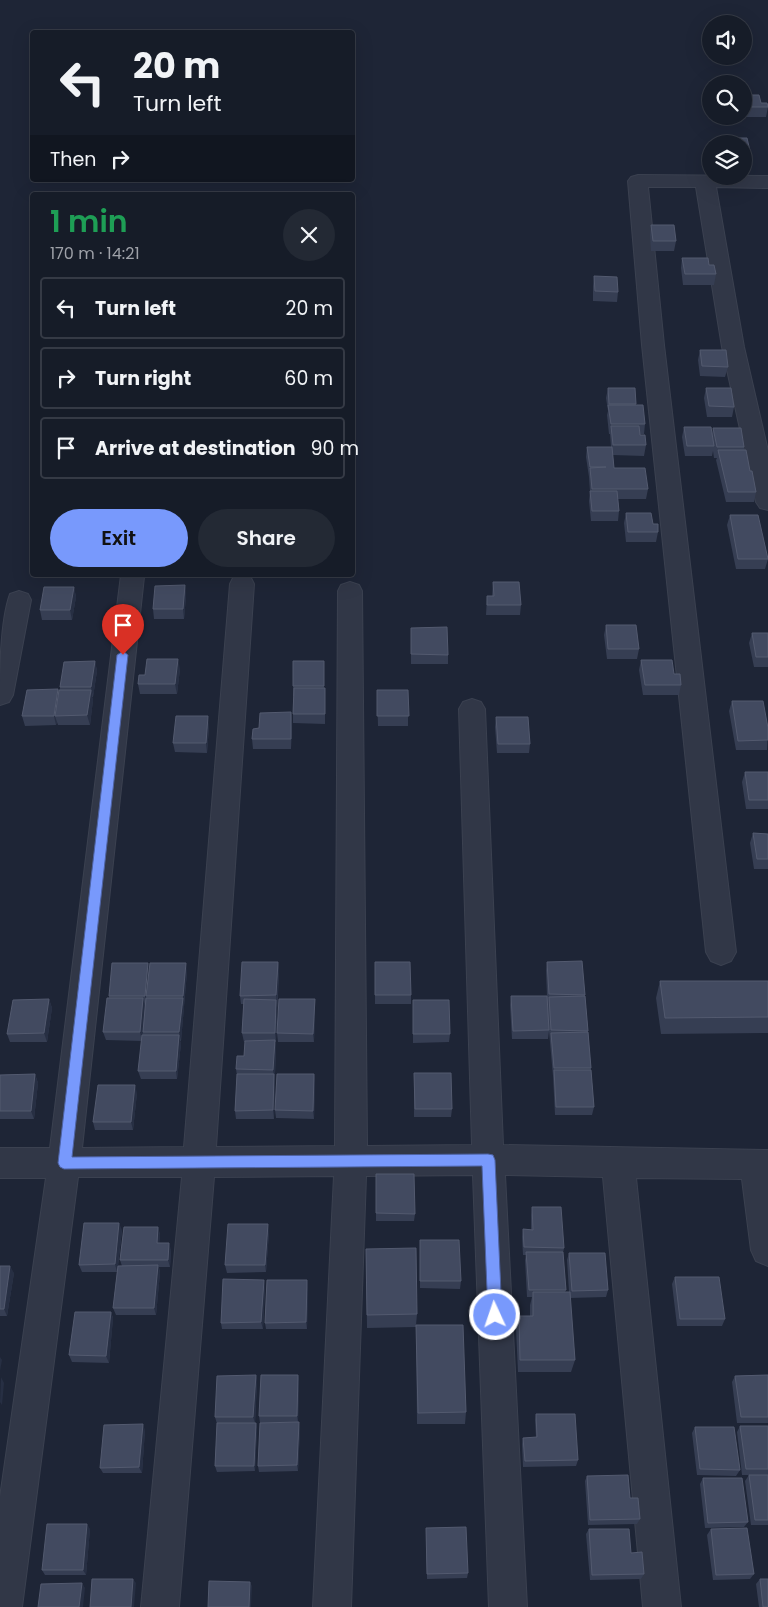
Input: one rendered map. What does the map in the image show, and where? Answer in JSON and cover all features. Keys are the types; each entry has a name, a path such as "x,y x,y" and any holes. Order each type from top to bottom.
{"street":[{"path":"702,182 638,181 654,355 720,952"},
{"path":"752,182 768,182"},
{"path":"706,185 734,347 768,502"},
{"path":"3,1607 64,1163 132,577"},
{"path":"160,1607 199,1163 242,584"},
{"path":"332,1607 351,1160 350,591"},
{"path":"0,695 18,600"},
{"path":"472,709 488,1160 508,1607"},
{"path":"0,1162 199,1163 488,1160 762,1165 768,1250"},
{"path":"618,1162 662,1607"}],"building":[{"path":"752,95 759,95 761,103 767,103 768,107 752,107"},
{"path":"651,225 674,225 676,241 653,241"},
{"path":"682,258 708,258 709,265 714,265 716,274 685,274"},
{"path":"594,276 617,277 618,292 595,291"},
{"path":"700,350 726,350 728,367 702,366"},
{"path":"608,388 635,388 636,404 609,404"},
{"path":"706,388 731,388 734,407 709,406"},
{"path":"608,405 643,405 645,424 611,424"},
{"path":"611,426 639,426 640,435 645,435 646,445 613,445"},
{"path":"684,427 711,427 714,446 687,446"},
{"path":"713,428 741,428 744,447 717,447"},
{"path":"587,447 612,447 614,468 645,468 648,489 592,489 590,468 606,467 590,467"},
{"path":"718,450 746,450 756,492 728,492"},
{"path":"590,491 617,491 619,511 592,511"},
{"path":"626,513 651,513 653,524 658,524 658,532 628,532"},
{"path":"730,515 758,515 768,559 738,559"},
{"path":"493,582 519,582 521,605 487,605 487,596 494,596"},
{"path":"185,585 183,609 153,609 155,586"},
{"path":"44,587 74,587 70,610 40,610"},
{"path":"606,625 636,625 639,649 608,649"},
{"path":"447,627 448,655 411,654 411,628"},
{"path":"752,633 768,633 768,657 756,657"},
{"path":"147,659 178,659 175,684 138,684 139,675 145,675"},
{"path":"641,660 672,660 674,674 680,674 681,685 645,685"},
{"path":"95,661 91,687 60,687 64,662"},
{"path":"293,661 324,661 324,686 293,686"},
{"path":"294,688 325,688 325,714 293,714"},
{"path":"58,689 54,716 22,716 27,690"},
{"path":"59,690 91,690 87,715 55,716"},
{"path":"377,690 408,690 409,716 377,716"},
{"path":"732,701 763,701 768,728 768,740 738,741"},
{"path":"291,712 291,739 252,739 253,729 259,728 260,713"},
{"path":"176,716 208,716 206,743 173,743"},
{"path":"496,717 528,717 530,744 498,744"},
{"path":"745,772 768,772 768,800 749,800"},
{"path":"753,833 768,834 768,859 757,859"},
{"path":"582,961 585,995 549,994 547,962"},
{"path":"242,962 278,962 276,995 240,996"},
{"path":"375,962 410,962 411,995 375,995"},
{"path":"112,963 148,963 145,996 109,996"},
{"path":"150,963 186,963 183,996 146,996"},
{"path":"660,981 768,981 768,1017 665,1018"},
{"path":"511,996 547,996 549,1030 513,1031"},
{"path":"585,996 588,1031 551,1030 549,997"},
{"path":"107,998 143,998 140,1032 103,1032"},
{"path":"146,998 183,998 179,1032 143,1032"},
{"path":"49,999 44,1033 7,1034 13,1000"},
{"path":"244,999 276,1000 275,1033 242,1033"},
{"path":"279,999 315,999 313,1034 277,1033"},
{"path":"413,1000 449,1000 450,1034 413,1034"},
{"path":"588,1032 591,1068 554,1068 551,1033"},
{"path":"142,1035 179,1035 176,1071 138,1071"},
{"path":"275,1040 273,1070 236,1069 237,1056 244,1056 245,1041"},
{"path":"554,1070 591,1070 594,1107 556,1107"},
{"path":"414,1073 451,1073 452,1109 415,1109"},
{"path":"35,1074 31,1111 0,1111 0,1075"},
{"path":"237,1074 274,1074 273,1110 235,1111"},
{"path":"277,1074 314,1074 313,1111 275,1110"},
{"path":"98,1085 135,1085 131,1122 93,1122"},
{"path":"376,1174 414,1174 415,1214 376,1213"},
{"path":"532,1207 561,1207 564,1248 524,1247 523,1229 533,1230"},
{"path":"84,1223 119,1223 115,1264 79,1265"},
{"path":"228,1224 268,1224 265,1265 225,1265"},
{"path":"124,1227 158,1227 157,1243 169,1243 168,1260 120,1260"},
{"path":"420,1240 459,1240 461,1281 420,1281"},
{"path":"416,1248 417,1314 367,1315 366,1249"},
{"path":"526,1252 563,1252 566,1290 529,1290"},
{"path":"569,1253 605,1253 608,1290 572,1291"},
{"path":"158,1265 154,1308 113,1308 118,1266"},
{"path":"0,1266 10,1266 4,1309 0,1309"},
{"path":"675,1277 719,1277 725,1319 680,1319"},
{"path":"223,1279 264,1280 261,1322 221,1323"},
{"path":"267,1280 307,1280 306,1322 265,1323"},
{"path":"533,1292 570,1292 575,1360 520,1360 519,1316 533,1316"},
{"path":"75,1312 111,1312 106,1356 69,1355"},
{"path":"416,1325 463,1325 466,1412 418,1413"},
{"path":"256,1375 253,1417 215,1417 217,1376"},
{"path":"261,1375 298,1375 297,1416 259,1416"},
{"path":"768,1375 768,1417 741,1417 735,1376"},
{"path":"536,1414 575,1414 578,1460 525,1461 523,1438 537,1437"},
{"path":"299,1422 297,1465 258,1466 260,1423"},
{"path":"217,1423 256,1423 254,1466 215,1466"},
{"path":"143,1424 139,1467 100,1468 104,1425"},
{"path":"740,1426 768,1426 768,1469 746,1469"},
{"path":"695,1427 734,1427 740,1470 700,1469"},
{"path":"628,1475 630,1498 638,1498 640,1519 590,1520 587,1476"},
{"path":"749,1475 768,1475 768,1520 755,1520"},
{"path":"703,1478 742,1478 748,1522 708,1523"},
{"path":"47,1524 87,1524 83,1570 42,1570"},
{"path":"466,1527 468,1573 427,1574 426,1528"},
{"path":"747,1528 754,1574 716,1575 711,1529"},
{"path":"589,1529 629,1529 631,1553 642,1552 644,1574 592,1575"},
{"path":"92,1579 133,1579 131,1607 90,1607"},
{"path":"760,1579 768,1579 768,1607 763,1607"},
{"path":"209,1581 250,1582 249,1607 208,1607"},
{"path":"82,1583 79,1607 38,1607 41,1584"}],"route":[{"path":"123,655 64,1163 488,1160 495,1315"}]}
